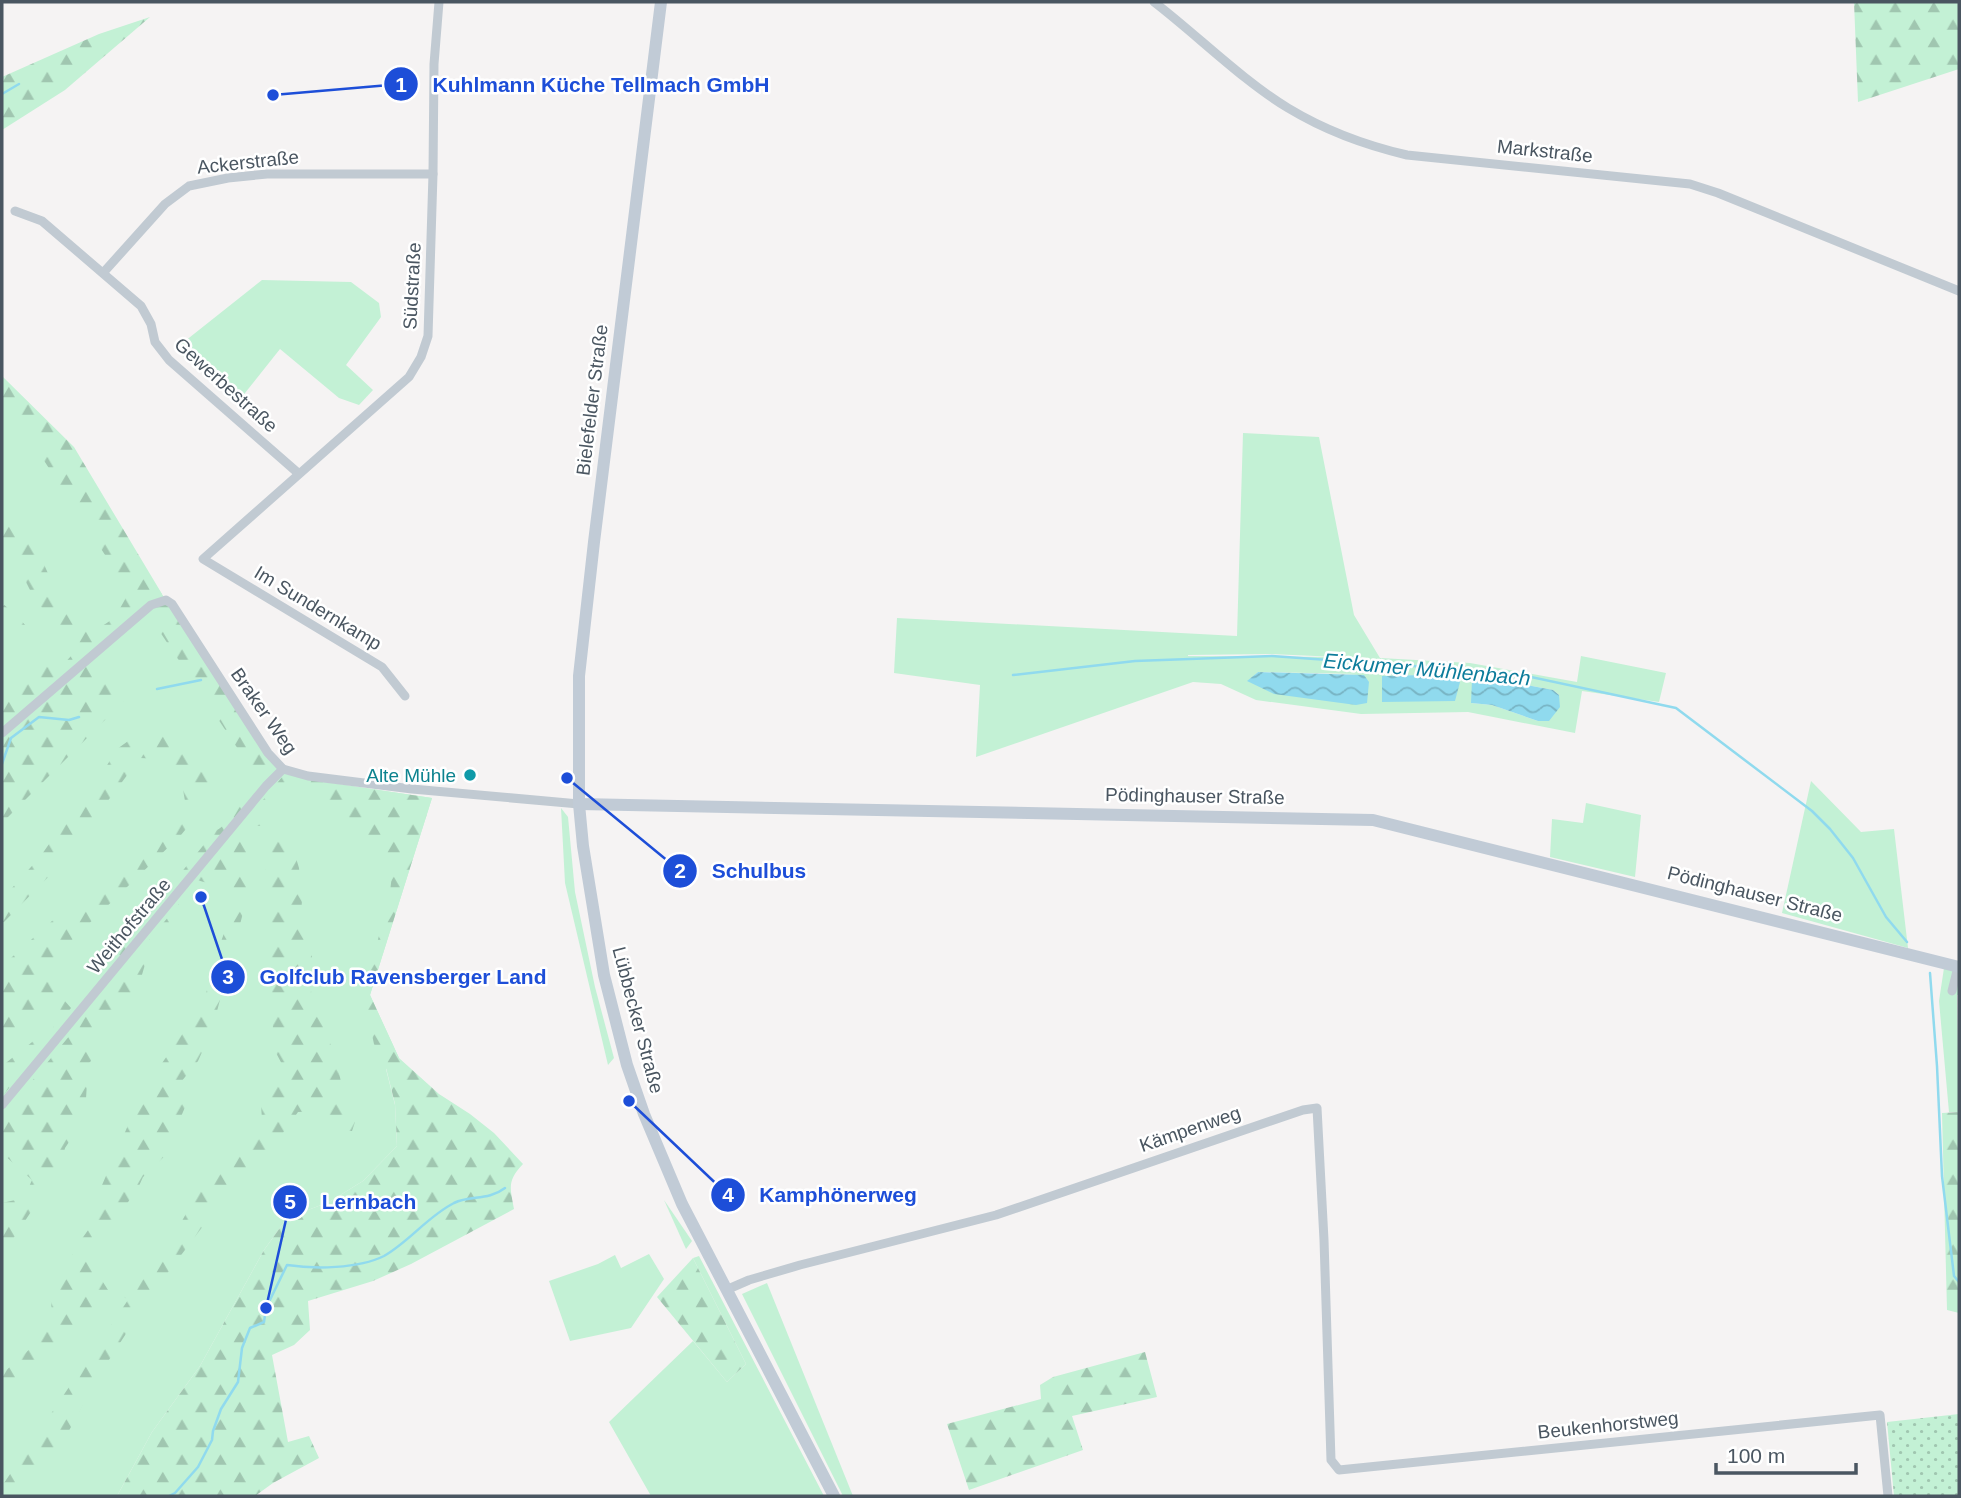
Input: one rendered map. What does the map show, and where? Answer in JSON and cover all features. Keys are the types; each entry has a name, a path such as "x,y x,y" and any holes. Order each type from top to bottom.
{"main road":[{"name":"Bielefelder Straße","path":"579,804 579,676 584,624 661,2"},
{"name":"Pödinghauser Straße","path":"579,804 1373,820 1959,967"},
{"name":"Lübbecker Straße","path":"579,804 588,890 604,975 627,1065 644,1114 682,1204 834,1496"}],"street":[{"name":"Südstraße","path":"203,559 409,377 421,357 428,336 434,64 439,2"},
{"name":"Markstraße","path":"1154,2 1286,107 1338,135 1368,146 1407,155 1690,184 1959,291"},
{"name":"Ackerstraße","path":"103,274 165,204 189,186 267,174 433,174"},
{"name":"Gewerbestraße","path":"15,211 42,221 141,306 151,324 155,342 169,360 298,473"},
{"name":"Im Sundernkamp","path":"203,559 382,667 405,696"},
{"name":"Braker Weg","path":"2,733 151,606 166,600 172,604 268,753 283,769 308,776 412,789"},
{"name":"Weithofstraße","path":"2,1105 266,786 283,769"},
{"name":"Pödinghauser Straße","path":"412,789 579,804"},
{"path":"1952,990 1959,967"},
{"name":"Kämpenweg","path":"726,1290 749,1280 800,1265 996,1215 1290,1114 1317,1108 1331,1460 1339,1470"},
{"name":"Beukenhorstweg","path":"1339,1470 1880,1415 1888,1496"}],"green space":[{"path":"1854,2 1959,2 1959,69 1858,102"},
{"path":"150,17 65,90 2,130 2,77 99,34"},
{"path":"262,280 351,282 379,303 381,317 346,365 373,390 359,405 339,398 280,349 237,403 175,349"},
{"path":"2,376 74,447 162,594 2,727 2,704 11,696 2,694 2,684 21,679 39,658 24,638 2,621 2,603 62,666 80,646 36,602 23,576 2,549 2,504 37,549 65,611 89,631 114,617 129,592 32,442 2,411"},
{"path":"2,393 63,453 171,607 266,755 305,779 432,798 370,995 399,1058 386,1069 395,1105 397,1146 363,1181 329,1202 287,1218 264,1250 200,1366 152,1432 117,1496 2,1496"},
{"path":"1243,433 1319,437 1354,615 1380,658 1470,663 1577,682 1581,656 1666,673 1659,702 1582,691 1575,733 1468,712 1361,714 1256,700 1221,684 1193,682 976,757 980,685 894,673 897,618 1237,636","holes":["1270,654 1338,657 1188,656","1258,672 1358,674 1248,681","1456,674 1382,702 1383,676","1478,676 1553,690 1559,695 1538,721 1492,705 1471,703"]},
{"path":"168,605 279,765 262,785 152,620 154,608"},
{"path":"92,660 103,664 129,696 2,823 2,738"},
{"path":"170,730 188,753 228,783 250,804 123,956 115,954 215,831 230,817 235,805 220,786 199,798 190,824 181,835 43,968 57,992 71,1008 2,1097 2,1066 41,1035 52,1030 58,1017 39,1012 17,1034 2,1041 2,966 52,921 112,878 185,801 181,778 162,759 140,758 59,866 2,924 2,899 40,857 79,801 98,780 117,749 138,734"},
{"path":"287,771 305,779 432,798 370,995 399,1058 439,1094 494,1133 523,1164 514,1175 511,1185 514,1209 411,1264 373,1281 308,1301 310,1330 294,1345 272,1355 288,1442 309,1436 319,1458 255,1496 117,1496 152,1432 200,1366 264,1250 287,1218 329,1202 363,1181 397,1146 395,1104 386,1068 374,1044 363,993 389,900 392,875 377,847 353,821 325,797 298,786 276,796 269,810 269,818 276,824 299,868 301,922 312,957 310,982 313,1008 324,1025 337,1063 345,1101 355,1122 352,1131 341,1131 333,1124 328,1111 298,1112 272,1147 240,1177 151,1295 98,1377 58,1451 20,1496 2,1496 2,1486 128,1300 123,1296 154,1266 215,1168 237,1146 263,1133 261,1105 274,1090 284,1068 274,1049 265,873 272,839 267,826 252,826 250,869 243,913 212,1030 198,1061 181,1082 186,1105 173,1135 172,1149 143,1177 94,1250 96,1271 108,1290 76,1335 2,1405 2,1374 42,1338 52,1311 50,1294 91,1226 89,1215 129,1123 145,1100 142,1092 203,1004 232,911 229,888 224,883 214,885 197,880"},
{"path":"1811,781 1861,832 1894,829 1908,948 1782,913"},
{"path":"1586,803 1641,815 1635,877 1550,857 1552,819 1583,823"},
{"path":"561,808 568,817 575,892 595,987 614,1058 608,1065 565,883"},
{"path":"179,904 171,928 146,961 139,985 98,1031 91,1061 84,1068 86,1099 75,1133 65,1148 60,1168 11,1242 8,1260 2,1268 2,1203 24,1198 32,1180 2,1153 2,1117"},
{"path":"1944,968 1959,972 1959,1112 1949,1112 1939,1001"},
{"path":"1959,1112 1959,1313 1947,1310 1942,1113"},
{"path":"664,1200 692,1241 686,1249"},
{"path":"649,1254 664,1279 631,1328 570,1341 549,1281 598,1264 615,1255 621,1268"},
{"path":"699,1256 824,1496 651,1496 609,1422 693,1341 727,1382 746,1364 693,1258"},
{"path":"693,1258 746,1364 727,1382 657,1297"},
{"path":"767,1283 853,1496 843,1496 742,1294"},
{"path":"1145,1352 1157,1397 1072,1416 1083,1450 969,1490 947,1424 1041,1399 1040,1385 1053,1377"},
{"path":"1959,1414 1959,1496 1894,1496 1887,1422"}],"water":[{"path":"1258,672 1364,675 1369,682 1367,703 1356,705 1274,694 1247,681"},
{"path":"1456,674 1460,682 1455,701 1382,702 1382,676"},
{"path":"1478,676 1553,690 1559,695 1560,707 1549,721 1538,721 1492,705 1471,703 1472,680"}],"waterway":[{"path":"2,94 19,84"},
{"name":"Eickumer Mühlenbach","path":"1013,675 1135,661 1272,656 1512,673 1676,708 1812,811 1830,829 1853,858 1886,917 1907,942"},
{"path":"157,689 201,680"},
{"path":"2,764 11,738 39,717 69,720 79,717"},
{"name":"Eickumer Mühlenbach","path":"1930,973 1942,1176 1954,1276 1959,1282"},
{"path":"169,1496 175,1493 198,1467 212,1440 221,1409 238,1382 242,1348 250,1328 264,1322 266,1308 287,1265 336,1267 373,1260 393,1250 454,1203 492,1195 505,1188"}],"place":[{"name":"Kuhlmann Küche Tellmach GmbH","path":"273,95"},
{"name":"Alte Mühle","path":"470,775"},
{"name":"Schulbus","path":"567,778"},
{"name":"Golfclub Ravensberger Land","path":"201,897"},
{"name":"Kamphönerweg","path":"629,1101"},
{"name":"Lernbach","path":"266,1308"}]}
